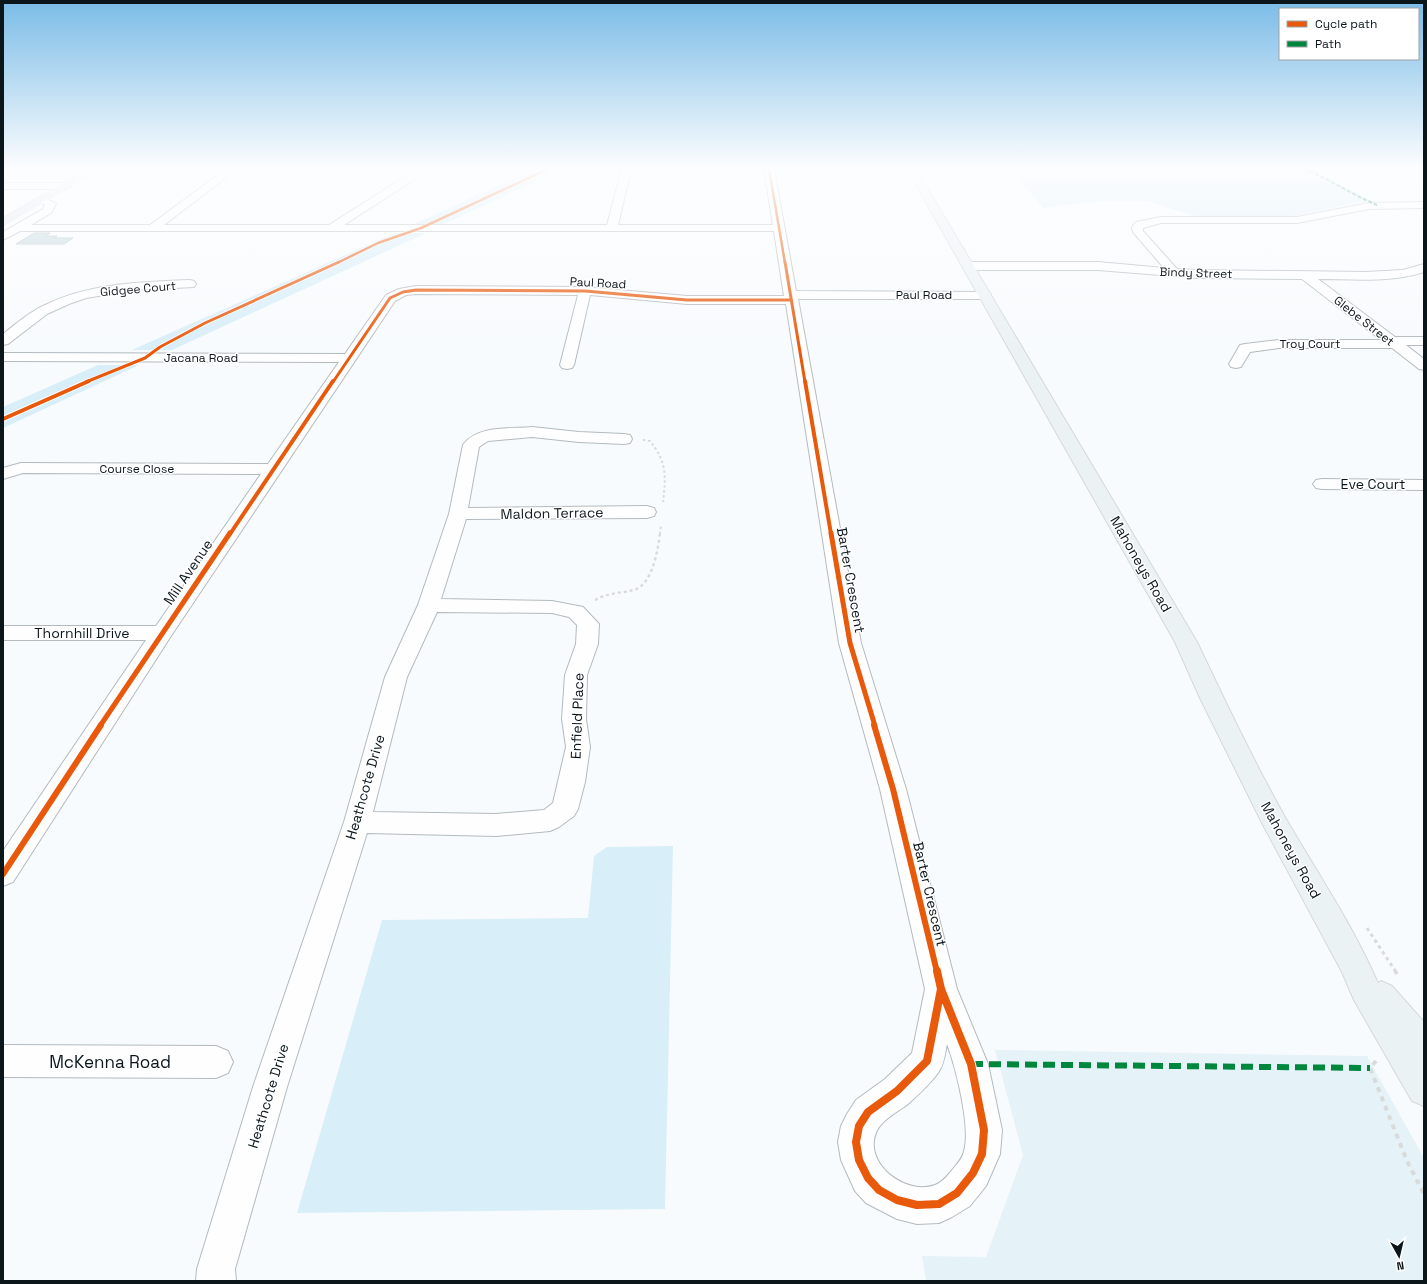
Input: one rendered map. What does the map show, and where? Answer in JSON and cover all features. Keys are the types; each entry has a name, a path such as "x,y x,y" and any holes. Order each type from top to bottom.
{"main road":[{"name":"Mahoneys Road","path":"946,229 1186,642 1212,698 1275,824 1355,966 1365,990 1424,1089"},
{"name":"Mahoneys Road","path":"1355,966 1424,1046"}],"street":[{"path":"3,237 16,229"},
{"name":"Barter Crescent","path":"779,229 850,643 893,789 941,989 971,1064 984,1130 982,1154 973,1173 957,1193 939,1204 917,1205 897,1200 879,1190 868,1178 860,1160 856,1142 860,1126 868,1112 897,1091 926,1061 941,989"},
{"path":"1137,229 1138,232 1171,268 1171,272"},
{"name":"Bindy Street","path":"968,266 1098,266 1171,272 1305,275 1393,275 1414,272 1424,268"},
{"name":"Glebe Street","path":"1305,275 1424,366"},
{"name":"Gidgee Court","path":"3,340 47,309 73,298 102,291 130,287 190,284"},
{"name":"Paul Road","path":"403,292 416,290 585,291 688,300 985,295"},
{"path":"567,365 585,291"},
{"name":"Mill Avenue","path":"3,874 272,469 390,298 403,292"},
{"path":"1392,342 1424,341"},
{"name":"Troy Court","path":"1236,364 1245,348 1252,347 1279,344 1392,342"},
{"name":"Jacana Road","path":"3,357 350,358"},
{"name":"Heathcote Drive","path":"216,1281 216,1270 270,1087 357,822 396,677 429,605 458,514 471,445 484,436 532,432 579,437 624,439"},
{"name":"Course Close","path":"3,474 21,468 272,469"},
{"name":"Eve Court","path":"1322,484 1424,485"},
{"name":"Maldon Terrace","path":"458,514 647,512"},
{"name":"Enfield Place","path":"357,822 496,825 550,820 564,809 572,782 578,747 574,719 576,675 587,644 588,624 576,612 552,607 429,605"},
{"name":"Thornhill Drive","path":"3,633 162,633"},
{"name":"McKenna Road","path":"3,1062 216,1062"}],"shaded area":[{"path":"395,233 426,233 172,350 132,350"},
{"path":"98,365 139,365 3,428 3,407"},
{"path":"673,846 665,1209 297,1213 382,920 588,918 594,856 607,847"},
{"path":"995,1050 1367,1056 1424,1158 1424,1281 926,1281 922,1256 986,1257 1023,1155"}],"building":[{"path":"34,233 50,233 46,236 57,236 54,238 73,238 64,244 16,244"}],"marked path":[{"path":"971,1064 1370,1068"}],"cycle path":[{"path":"3,419 121,367 145,358 160,347 205,323 362,252 378,243 418,229"},
{"path":"779,229 850,643 893,789 941,989"},
{"path":"3,874 162,633 390,298 403,292 416,290 585,291 687,300 791,300"},
{"path":"941,989 971,1064 984,1130 982,1154 973,1173 957,1193 939,1204 917,1205 897,1200 879,1190 868,1178 859,1160 856,1142 859,1126 868,1112 897,1091 927,1061 941,989"}]}
